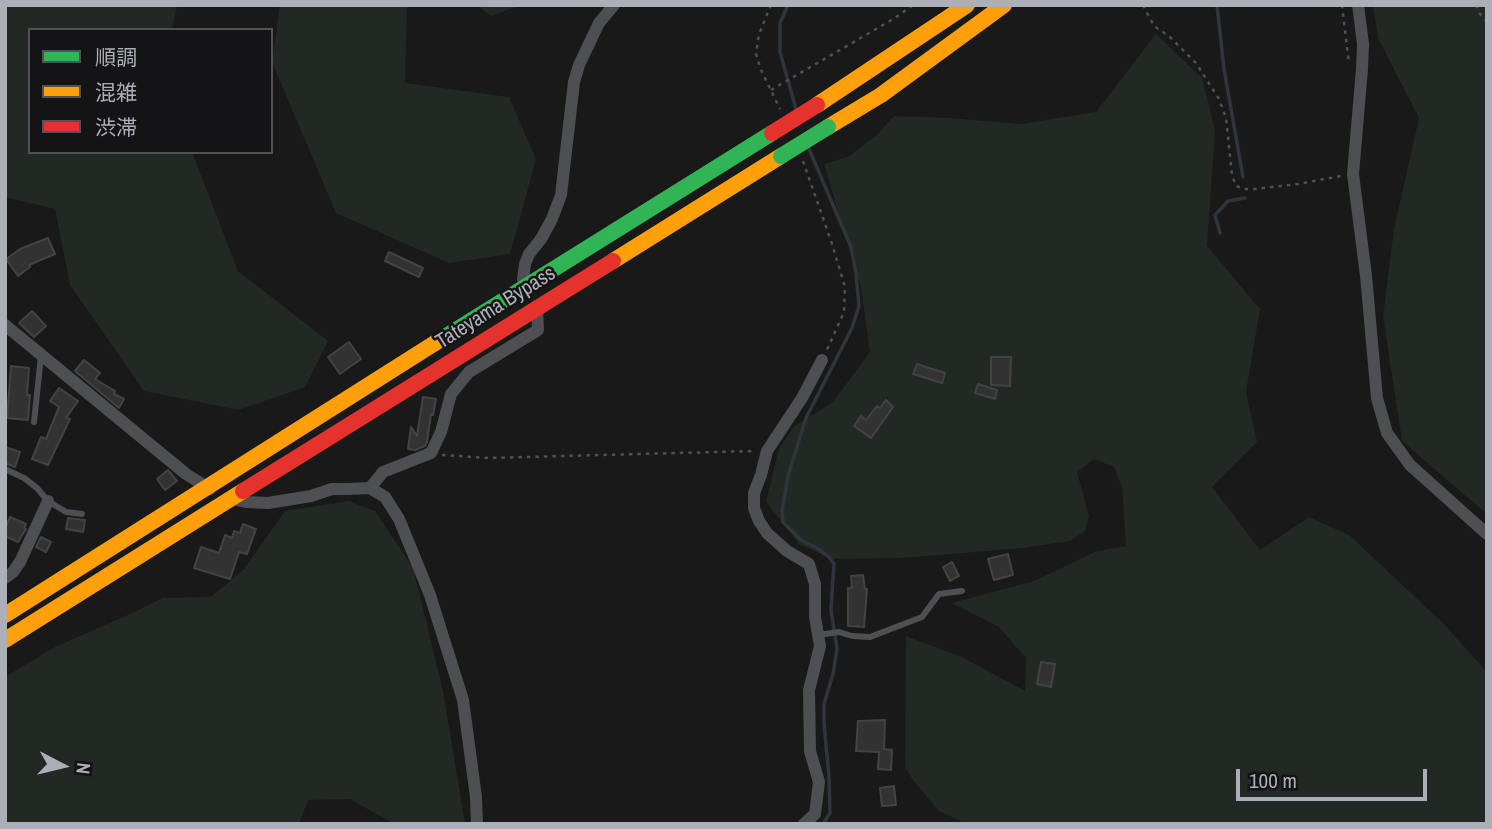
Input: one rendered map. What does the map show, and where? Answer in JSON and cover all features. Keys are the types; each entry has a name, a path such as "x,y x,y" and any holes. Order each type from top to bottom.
{"highway":[{"name":"Tateyama Bypass","path":"5,615 817,105 967,5"},
{"name":"Tateyama Bypass","path":"5,640 881,95 1004,5"}],"street":[{"path":"370,488 383,472 431,453 441,432 451,394 469,372 538,330 538,307 523,279 523,271 529,254 552,219 561,195 574,82 579,65 598,23 614,5"},
{"path":"1358,5 1363,44 1353,174 1377,398 1387,433 1410,465 1487,534"},
{"path":"5,325 186,474 230,499 268,503 311,496 332,489 370,488 385,497 399,519 430,595 463,700 476,796 477,824"},
{"path":"804,824 815,814 819,782 810,751 809,690 822,635 815,617 815,584 809,564 787,551 766,533 754,508 754,493 767,451 802,398 822,360"},
{"path":"5,578 20,562 48,501"}],"lane":[{"path":"34,422 41,354"},
{"path":"5,469 24,478 48,501 66,512 82,514"},
{"path":"822,635 839,632 870,637 922,617 939,594 962,592"}],"path":[{"path":"771,5 759,34 756,54 780,109"},
{"path":"771,90 913,5"},
{"path":"1143,5 1154,26 1170,37 1196,63 1219,99 1226,118 1232,175 1236,186 1255,189 1353,174"},
{"path":"1476,5 1487,22"},
{"path":"803,161 845,287 844,312 822,360"},
{"path":"431,453 488,458 767,451"}],"shaded area":[{"path":"5,5 177,5 172,28 28,28 28,154 193,154 238,271 328,341 305,387 239,410 144,391 70,285 55,209 5,197"},
{"path":"280,5 407,5 405,83 509,97 536,159 510,254 449,263 336,213 273,64"},
{"path":"477,5 521,5 491,16"},
{"path":"1373,5 1487,5 1487,514 1402,441 1383,316 1394,229 1419,118 1378,38"},
{"path":"1156,34 1202,78 1215,130 1207,246 1260,309 1246,392 1257,442 1212,487 1260,550 1309,517 1349,535 1443,623 1487,672 1487,824 966,824 939,811 912,779 905,766 906,636 962,657 1025,691 1026,658 999,627 952,603 1034,581 1097,551 1126,546 1122,487 1114,467 1094,459 1077,472 1089,516 1085,531 1070,541 1023,548 903,558 833,559 799,544 766,502 779,449 794,426 832,403 870,352 861,288 824,164 848,157 877,135 894,116 1021,124 1096,112"},
{"path":"349,501 375,511 413,568 443,691 465,824 394,824 350,799 308,800 299,824 5,824 5,677 55,647 163,598 211,597 243,570 285,511"}],"building":[{"path":"48,238 55,254 29,265 30,267 18,276 6,259 20,249"},
{"path":"389,252 423,268 419,277 385,261"},
{"path":"32,311 46,326 34,337 19,323"},
{"path":"349,342 361,359 340,374 328,357"},
{"path":"991,357 1011,357 1010,386 991,385"},
{"path":"84,360 100,373 95,379 124,399 119,408 75,371"},
{"path":"917,364 945,373 942,383 913,374"},
{"path":"11,366 29,368 28,420 7,418"},
{"path":"978,384 997,390 995,399 975,393"},
{"path":"59,388 78,401 66,418 70,419 48,465 32,459 41,437 46,439 59,407 50,401"},
{"path":"423,397 436,399 427,442 425,446 415,450 408,449 411,427 417,436"},
{"path":"886,400 893,407 871,438 854,426 861,416 866,420 877,406 880,408"},
{"path":"5,447 20,452 15,467 5,463"},
{"path":"168,470 177,481 165,490 157,479"},
{"path":"10,517 26,524 18,542 5,536"},
{"path":"68,518 85,520 83,532 66,529"},
{"path":"243,524 256,529 247,554 239,552 230,579 194,568 201,547 219,553 225,535 232,538 234,531 240,533"},
{"path":"41,537 51,542 46,552 36,547"},
{"path":"1008,554 1013,575 994,580 988,559"},
{"path":"952,562 959,576 950,581 943,567"},
{"path":"863,575 867,589 864,627 848,626 848,588 852,588 851,576"},
{"path":"1041,662 1055,664 1051,687 1037,684"},
{"path":"885,720 884,749 892,750 891,770 878,769 879,752 856,751 858,721"},
{"path":"894,786 896,805 882,806 880,788"}],"waterway":[{"path":"788,5 780,23 780,52 796,109"},
{"path":"1217,5 1224,69 1243,177"},
{"path":"809,149 851,247 859,306 852,328 806,418 788,476 782,511 783,522 801,540 817,548 834,564 831,610 837,649 824,704 830,813 823,824"},
{"path":"1220,233 1215,215 1228,201 1245,198"}],"traffic: fast":[{"path":"781,156 828,127"},
{"path":"435,343 772,133"}],"traffic: slow":[{"path":"817,105 967,5"},
{"path":"828,127 881,95 1004,5"},
{"path":"613,261 781,156"},
{"path":"5,615 435,343"},
{"path":"5,640 243,491"}],"traffic: jam":[{"path":"772,133 817,105"},
{"path":"243,491 613,261"}]}
